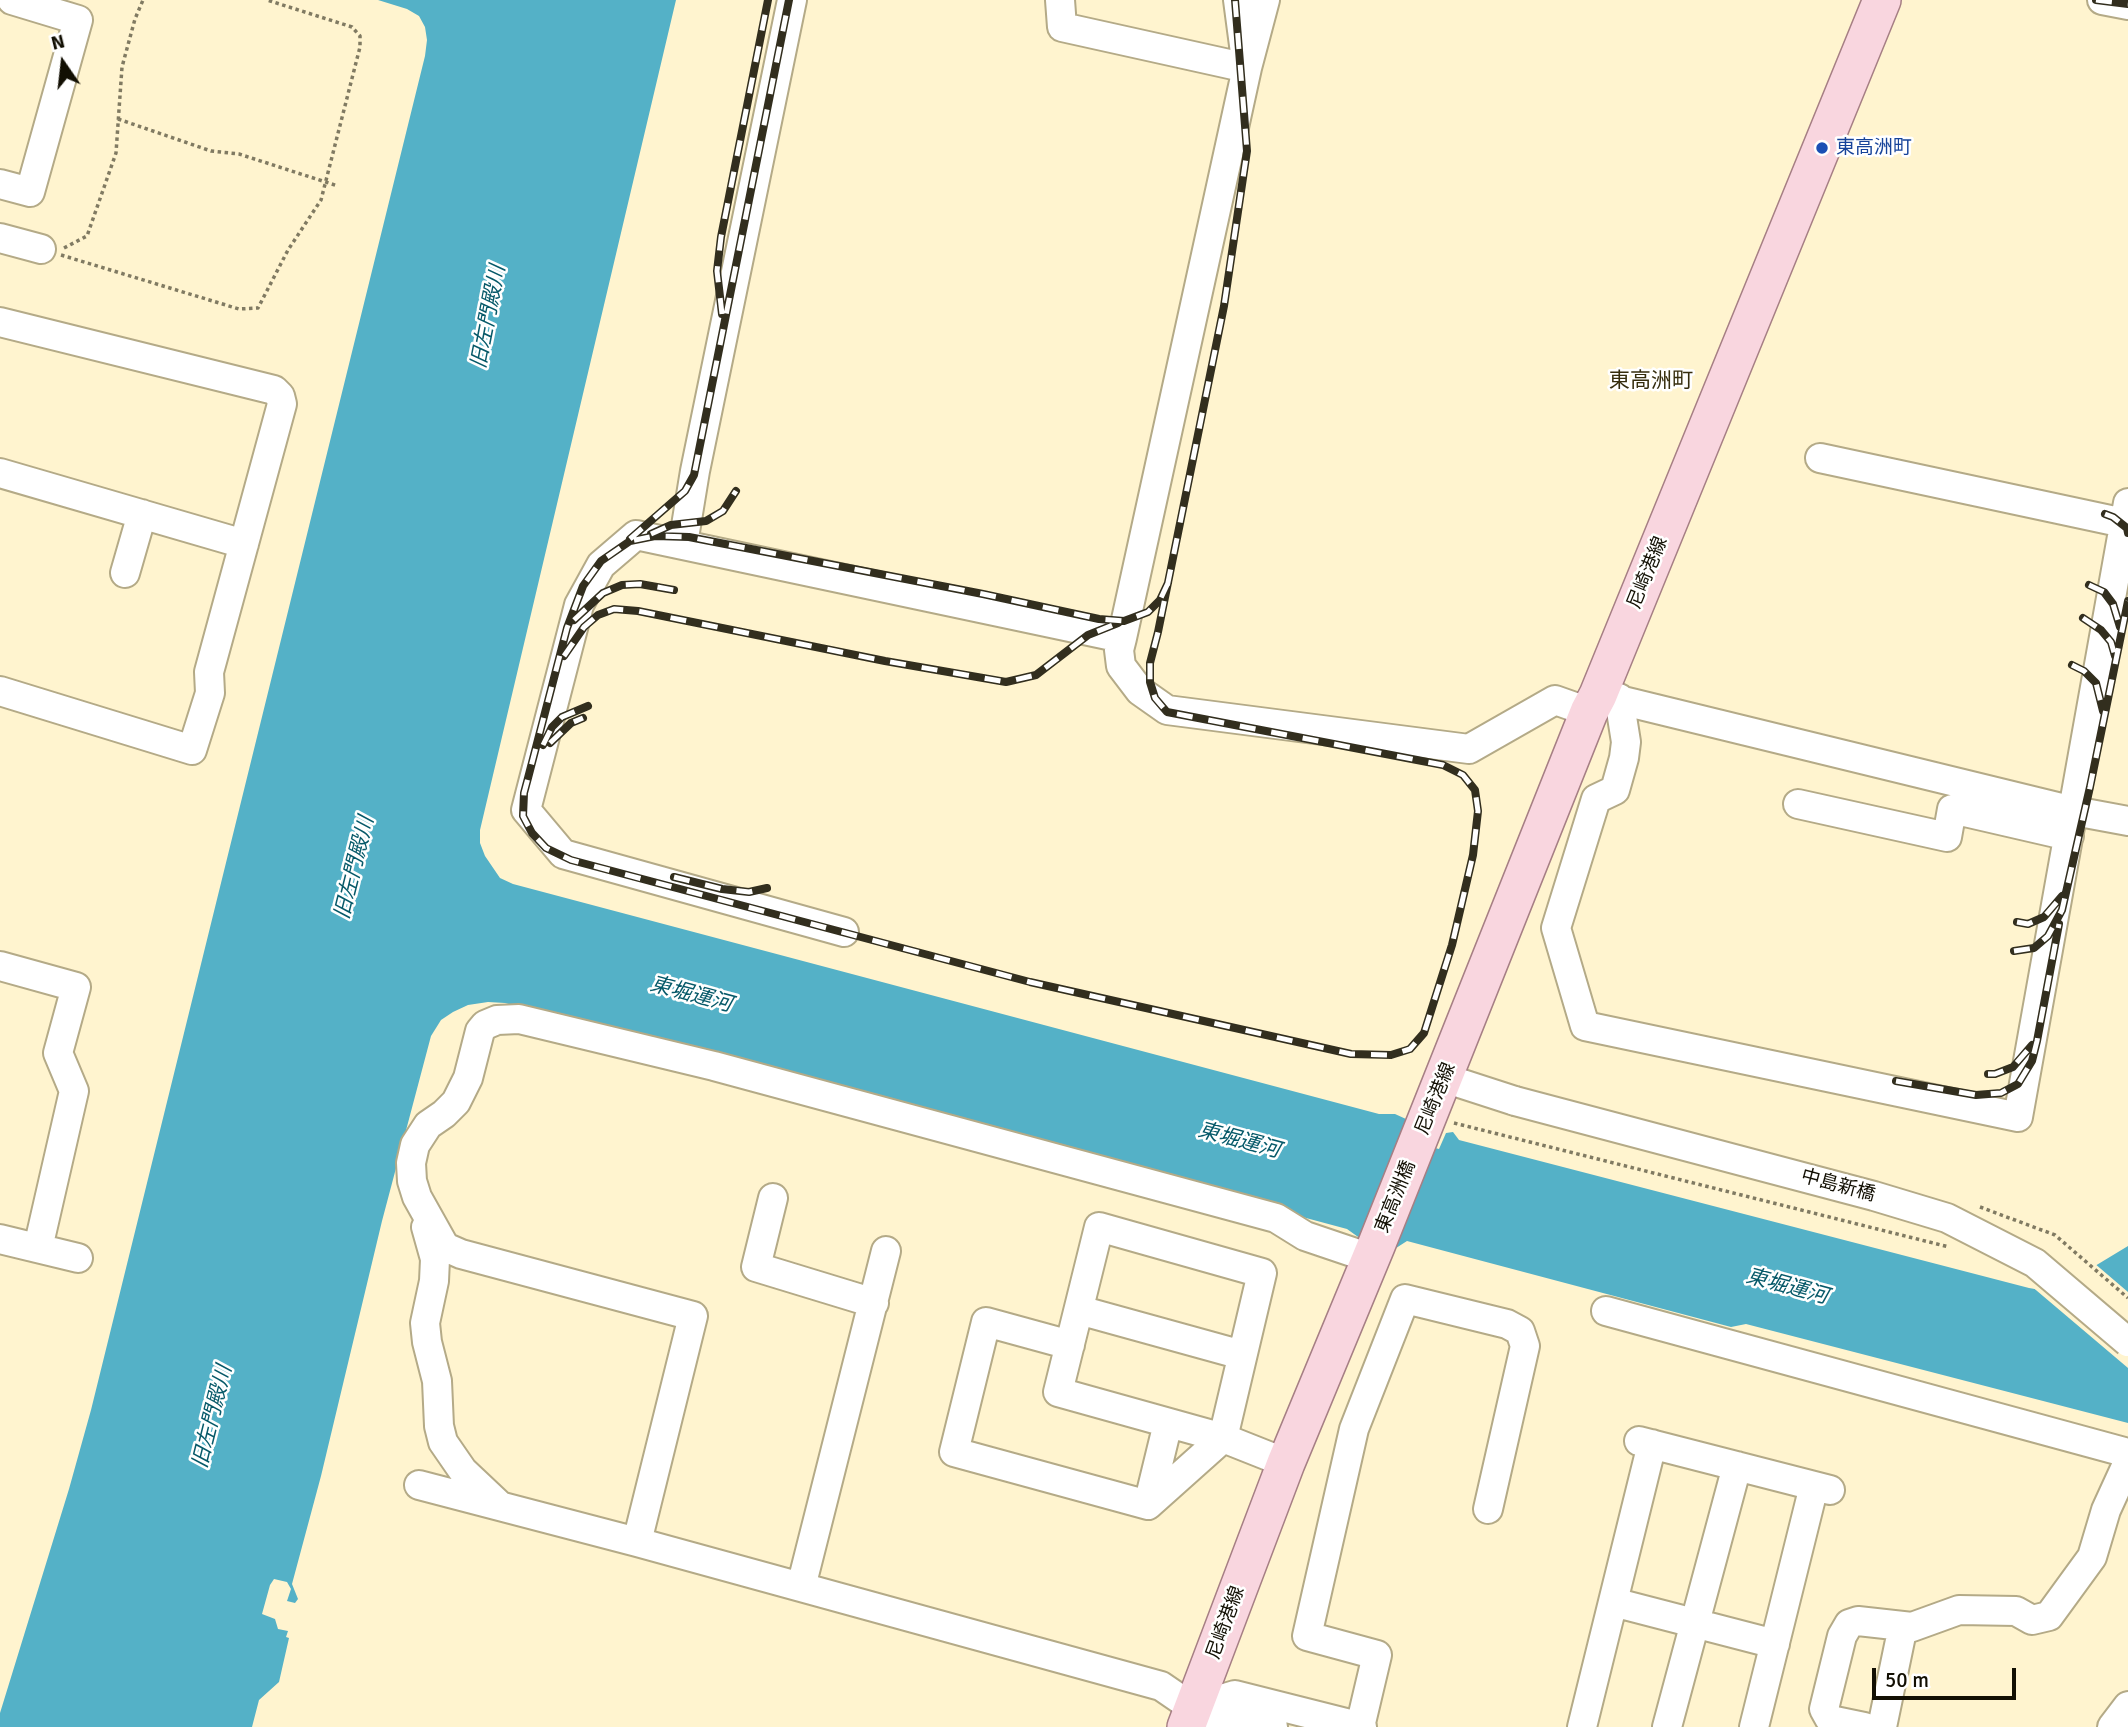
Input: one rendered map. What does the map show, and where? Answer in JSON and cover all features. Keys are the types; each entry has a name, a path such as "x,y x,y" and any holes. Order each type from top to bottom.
{"main road":[{"name":"尼崎港線","path":"1422,1132 1602,702 1882,0"},
{"name":"東高洲橋","path":"1373,1252 1422,1132"},
{"name":"尼崎港線","path":"1201,1721 1216,1646 1286,1463 1373,1252"}],"street":[{"path":"0,184 30,192 78,20 12,0"},
{"path":"683,544 695,471 792,0"},
{"path":"1060,0 1062,27 1247,68"},
{"path":"1238,0 1247,68"},
{"path":"1265,0 1247,68 1119,650 1121,666 1140,691 1167,710 1469,749 1555,700 1602,702 2072,823"},
{"path":"2102,0 2128,5"},
{"path":"0,238 41,249"},
{"path":"1,328 274,390 280,396 282,404 209,672 210,693 192,750 2,697"},
{"path":"1602,702 1626,742 1624,758 1615,790 1596,799 1556,928 1586,1026 2018,1117 2126,513 1820,458"},
{"path":"0,473 244,544"},
{"path":"125,573 142,514"},
{"path":"844,932 563,854 526,810 579,604 601,565 636,535 1122,638"},
{"path":"1798,804 1947,837 1952,809 2072,823 2128,821"},
{"path":"0,966 76,987 58,1053 74,1091 38,1248"},
{"path":"500,1506 463,1471 443,1442 439,1426 437,1381 425,1324 434,1281 435,1259 412,1181 411,1163 415,1145 428,1125 456,1102 468,1078 480,1031 485,1025 496,1020 519,1019 714,1066 1276,1218 1305,1236 1373,1252"},
{"name":"中島新橋","path":"1444,1078 1515,1101 1874,1196 1947,1218 2035,1263 2128,1342"},
{"path":"417,1197 445,1247 461,1254 692,1317 637,1542"},
{"path":"773,1198 755,1267 874,1303"},
{"path":"1148,1505 1223,1438 1262,1273 1099,1227 1058,1392 1223,1438 1286,1463"},
{"path":"0,1239 78,1258"},
{"path":"801,1587 886,1251"},
{"path":"1201,1721 1235,1695 1361,1727 1377,1656 1307,1636 1354,1429 1405,1299 1507,1324 1520,1331 1525,1346 1488,1509"},
{"path":"1079,1310 1242,1355"},
{"path":"1606,1311 2128,1453"},
{"path":"1070,1345 986,1322 954,1452 1148,1505"},
{"path":"1148,1505 1168,1423"},
{"path":"1582,1727 1613,1602 1645,1442 1822,1488 1775,1644 1754,1727"},
{"path":"1864,1727 1835,1721 1824,1709 1842,1636 1849,1624 1858,1621 1912,1627 1958,1610 2016,1611 2032,1620 2049,1616 2092,1557 2106,1510 2128,1462"},
{"path":"1667,1727 1737,1466"},
{"path":"419,1485 1161,1686 1201,1721 1272,1727"},
{"path":"1613,1602 1775,1644"},
{"path":"1882,1727 1903,1626"},
{"path":"2112,1727 2128,1706"}],"path":[{"path":"41,249 68,248 87,236 116,153 122,67 143,0"},
{"path":"41,249 239,309 258,308 288,250 320,200 360,47 360,36 352,27 267,0"},
{"path":"118,119 211,151 239,154 338,186"},
{"path":"1422,1132 1812,1213"},
{"path":"2055,1235 2128,1298"}],"water":[{"path":"378,0 676,0 480,830 480,843 485,856 500,878 513,884 1379,1114 1395,1114 1406,1119 1400,1142 1432,1156 1435,1148 1439,1149 1446,1133 1453,1132 1459,1140 2052,1292 2128,1246 2128,1423 1746,1324 1731,1327 1407,1241 1393,1250 1361,1239 1347,1229 505,1003 488,1002 468,1005 453,1012 441,1020 431,1036 292,1584 298,1599 295,1603 287,1601 291,1589 287,1582 274,1579 262,1614 275,1619 278,1629 288,1631 286,1637 289,1638 279,1682 259,1700 252,1727 0,1727 0,1713 91,1410 425,56 427,40 425,27 419,16 407,9"}],"pier":[{"path":"2094,1263 2128,1292 2128,1368 2030,1285 2060,1287"}],"railway":[{"path":"722,314 717,271 721,237 768,0"},
{"path":"630,539 685,491 694,475 789,0"},
{"path":"1168,583 1160,600 1148,612 1124,621 1099,619 689,537 655,536 630,541 601,561 583,586 567,628 524,793 523,816 532,833 546,848 571,860 1030,982 1351,1054 1391,1055 1410,1049 1424,1033 1452,945 1473,855 1478,811 1475,790 1463,775 1443,765 1167,712 1155,698 1150,682 1150,663 1158,632 1224,306 1247,151 1235,0"},
{"path":"2096,0 2128,4"},
{"path":"651,534 671,525 706,521 723,511 736,491"},
{"path":"2105,514 2127,528 2128,533"},
{"path":"574,620 603,593 622,585 640,584 674,590"},
{"path":"2089,585 2104,592 2113,604 2120,627"},
{"path":"2014,951 2034,948 2048,936 2062,910 2128,601"},
{"path":"564,656 584,627 598,615 614,609 638,611 885,661 1006,682 1036,675 1088,635 1118,623"},
{"path":"2083,618 2101,630 2111,642 2115,656"},
{"path":"2072,665 2084,671 2096,683 2103,711"},
{"path":"543,745 552,727 562,717 588,706"},
{"path":"550,743 571,723 583,718"},
{"path":"674,877 722,889 749,892 767,888"},
{"path":"2017,922 2028,924 2044,917 2062,896"},
{"path":"1896,1081 1976,1095 2001,1093 2018,1084 2032,1061 2059,924"},
{"path":"1988,1074 2013,1067 2032,1045"}],"place":[{"name":"東高洲町","path":"1822,148"}],"district":[{"name":"東高洲町","path":"1651,381"}],"water label":[{"name":"旧左門殿川","path":"489,317"},
{"name":"旧左門殿川","path":"355,868"},
{"name":"東堀運河","path":"691,995"},
{"name":"東堀運河","path":"1239,1141"},
{"name":"東堀運河","path":"1787,1287"},
{"name":"旧左門殿川","path":"213,1417"}]}
